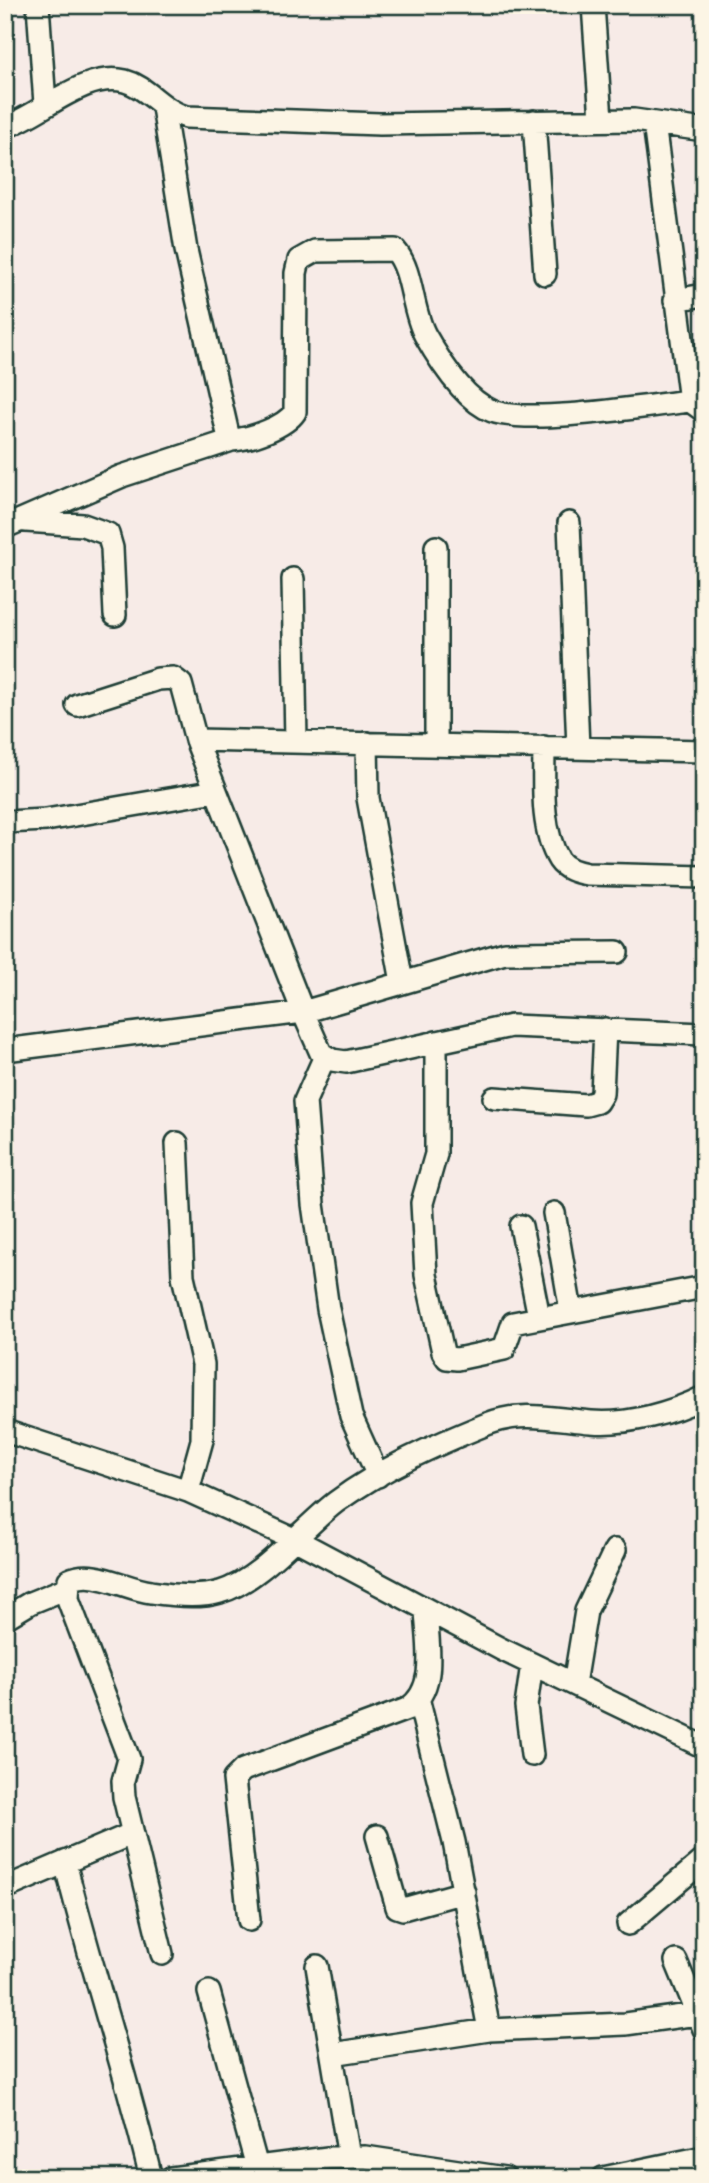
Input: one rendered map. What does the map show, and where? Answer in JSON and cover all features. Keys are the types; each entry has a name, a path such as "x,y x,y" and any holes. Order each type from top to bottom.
{"street":[{"path":"38,5 45,104"},
{"path":"593,5 601,119"},
{"path":"5,127 19,122 45,104 99,82 111,80 137,86 163,107 186,117 380,124 601,119 704,130"},
{"path":"163,107 189,261 228,434 232,440"},
{"path":"534,121 545,274"},
{"path":"13,524 122,476 232,440 242,440 289,420 295,412 296,273 299,260 315,251 395,250 404,260 411,295 425,335 468,393 490,410 533,416 697,406 675,300 654,123"},
{"path":"675,300 704,295"},
{"path":"569,523 578,748"},
{"path":"13,524 83,525 108,534 112,548 115,615"},
{"path":"436,547 436,744"},
{"path":"293,579 296,741"},
{"path":"78,705 158,679 173,677 181,684 196,740 321,1054 345,1062 512,1026 704,1034"},
{"path":"196,740 704,751"},
{"path":"368,743 365,760 368,798 402,982"},
{"path":"544,747 546,819 559,860 570,870 587,874 704,877"},
{"path":"5,822 46,820 216,791"},
{"path":"5,1051 303,1012 505,953 617,953"},
{"path":"494,1098 586,1105 597,1102 602,1094 605,1029"},
{"path":"436,1042 436,1154 422,1203 426,1275 443,1352 447,1358 457,1359 504,1349 513,1323 704,1286"},
{"path":"325,1056 305,1101 313,1204 328,1309 351,1416 378,1476"},
{"path":"177,1143 183,1276 204,1373 202,1440 188,1492"},
{"path":"554,1213 571,1311"},
{"path":"520,1226 539,1317"},
{"path":"162,1954 131,1834 122,1787 128,1759 66,1588 69,1580 87,1576 151,1592 217,1593 233,1587 296,1540 338,1500 424,1451 504,1418 542,1415 607,1422 674,1410 704,1396"},
{"path":"5,1431 188,1492 296,1540 533,1664 702,1742"},
{"path":"574,1684 586,1611 615,1550"},
{"path":"5,1618 30,1603 66,1588"},
{"path":"426,1609 428,1676 419,1702 454,1842 489,2031"},
{"path":"532,1755 526,1706 533,1664"},
{"path":"249,1920 232,1787 234,1779 243,1770 407,1710 419,1702"},
{"path":"5,1888 131,1834"},
{"path":"377,1836 397,1907 403,1909 464,1892"},
{"path":"628,1924 704,1860"},
{"path":"65,1862 92,1972 135,2110 151,2178"},
{"path":"332,2054 489,2031 702,2019 676,1961"},
{"path":"317,1966 349,2157"},
{"path":"209,1992 259,2172"},
{"path":"171,2178 259,2172 349,2157 365,2157 432,2173 505,2178"},
{"path":"603,2178 704,2157"}]}
